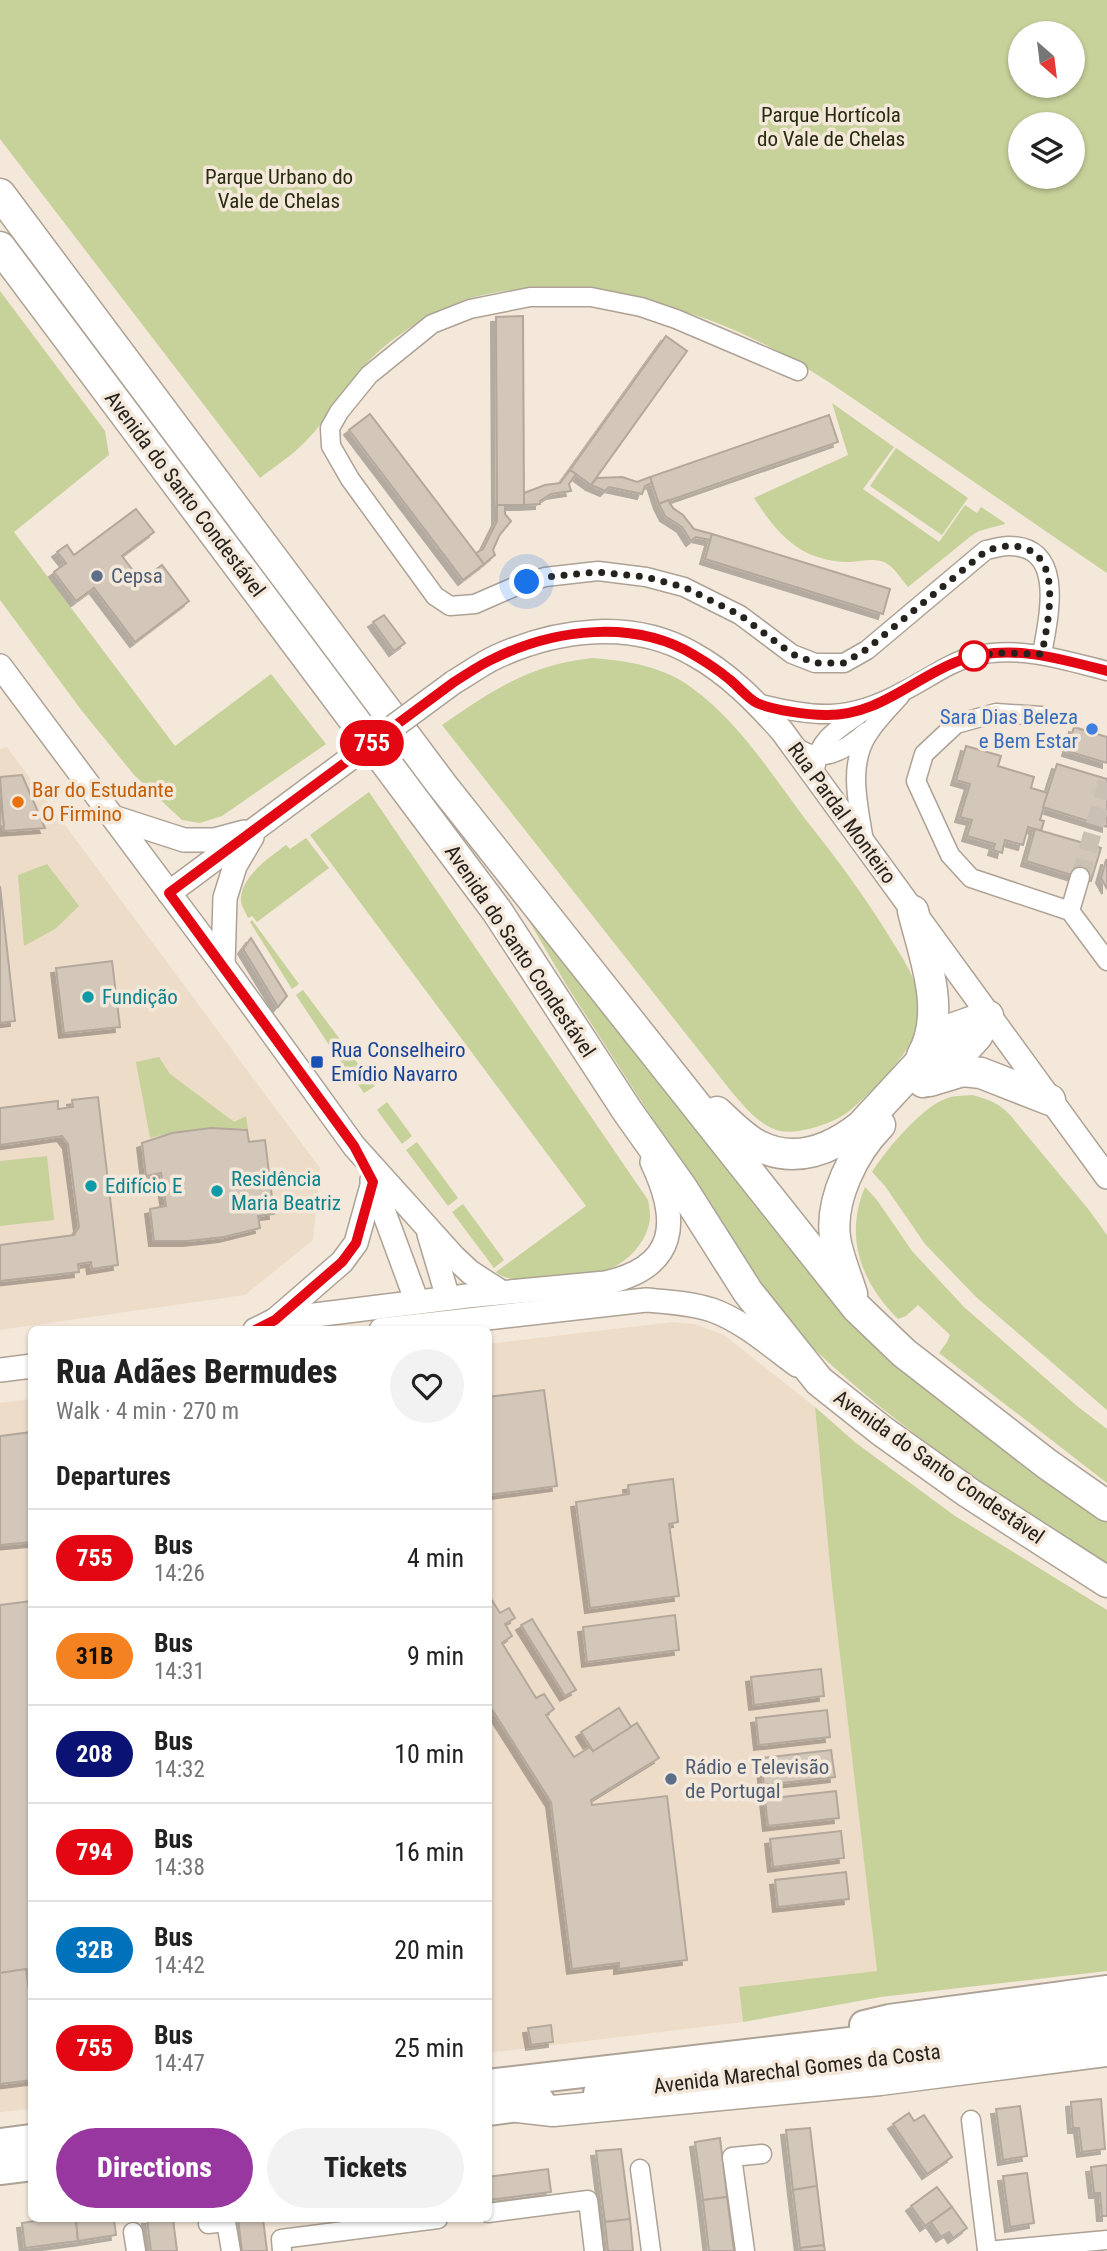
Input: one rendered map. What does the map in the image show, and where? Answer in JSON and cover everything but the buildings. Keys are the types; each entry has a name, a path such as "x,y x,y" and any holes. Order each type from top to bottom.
{"highway":[{"name":"Avenida do Santo Condestável","path":"0,194 442,785 857,1308 904,1353 1047,1464 1107,1506"},
{"name":"Avenida do Santo Condestável","path":"0,247 497,911 748,1292 819,1381 882,1431 969,1493 1107,1582"},
{"path":"657,1057 757,1146 775,1152 812,1153 847,1137 916,1077 928,1045 933,1012 932,985 912,911"},
{"path":"857,1308 835,1237 841,1191 856,1155 951,1029 988,1016"},
{"path":"916,1077 942,1077 963,1071 981,1073 1050,1100"},
{"path":"518,2107 553,2111 930,2075 1107,2051"},
{"path":"831,2065 930,2075"}],"main road":[{"path":"738,2054 888,2019 1107,1990"},
{"name":"Avenida Marechal Gomes da Costa","path":"492,2084 896,2038 1107,2011"},
{"name":"Avenida Marechal Gomes da Costa","path":"492,2110 562,2097 1107,2032"},
{"path":"0,2143 28,2140"},
{"path":"0,2170 28,2166"}],"street":[{"path":"798,371 689,324 641,307 591,297 530,297 471,309 432,324 369,375 339,412 330,428 331,446 350,479 435,596 450,606 475,604 545,577 598,572 646,577 684,587 740,615 792,654 815,663 844,663 867,649 986,551 1008,546 1027,550 1041,559 1048,574 1051,597 1042,654"},
{"name":"Rua Pardal Monteiro","path":"169,893 454,682 493,659 523,646 587,632 618,632 657,639 692,653 727,677 757,703 791,743 1107,1177"},
{"path":"821,783 817,775 817,756 827,737 872,715 902,692 938,670 977,656 998,653 1042,654 1107,671"},
{"path":"0,666 354,1146 428,1230 470,1272 501,1292"},
{"path":"757,703 806,714 872,715"},
{"path":"1042,716 996,713 956,724 924,754 916,781 950,855 971,878 1070,911 1107,961"},
{"path":"864,842 856,764 872,715"},
{"path":"791,743 800,751 817,756"},
{"path":"113,817 184,841 214,839 258,828"},
{"path":"223,965 225,898 235,866 258,828"},
{"path":"1070,911 1080,877"},
{"path":"265,1325 448,1298 626,1279 651,1263 662,1249 668,1231 669,1210 664,1188 628,1111"},
{"path":"354,1146 373,1182 417,1302"},
{"path":"265,1325 342,1262 356,1243 373,1182"},
{"path":"428,1230 448,1298"},
{"path":"416,1326 646,1300 683,1303 714,1311 744,1327 819,1381"},
{"path":"0,1370 28,1366"},
{"path":"971,2120 987,2250 1107,2240"},
{"path":"745,2251 732,2157 762,2154"},
{"path":"640,2169 651,2251"},
{"path":"492,2212 588,2200 594,2251"},
{"path":"208,2224 226,2222 231,2251"},
{"path":"282,2251 281,2239 414,2222"},
{"path":"133,2232 136,2251"}],"shaded area":[{"path":"7,747 320,1168 313,1240 245,1295 0,1330 0,749"},
{"name":"Rádio e Televisão de Portugal","path":"673,1322 694,1324 724,1335 815,1407 832,1587 877,1971 739,1987 743,2022 492,2053 492,1344"},
{"path":"28,1399 28,2109 0,2112 0,1403"}],"green space":[{"name":"Parque Urbano do Vale de Chelas","path":"0,0 1107,0 1107,573 845,393 777,351 700,317 657,303 612,294 566,289 521,289 479,296 431,315 372,358 306,441 260,478 0,139"},
{"path":"0,291 105,431 109,455 14,532 175,746 271,674 326,744 222,816 200,823 182,820 135,776 82,711 0,600"},
{"path":"832,403 894,447 863,489 939,542 965,505 977,513 981,507 1005,524 971,536 908,587 892,567 882,561 831,560 817,557 792,544 754,498 848,455"},
{"path":"896,448 968,498 942,535 870,486"},
{"path":"592,658 632,663 669,674 692,688 725,717 754,750 851,879 908,968 918,998 912,1040 901,1058 874,1088 835,1120 806,1130 780,1131 759,1120 747,1109 442,725 512,681 549,666"},
{"path":"369,792 648,1200 650,1217 645,1235 634,1251 619,1264 603,1271 521,1279 507,1278 496,1272 586,1206 310,835"},
{"path":"306,838 329,868 257,922 252,916 248,918 241,902 245,884 250,876 286,845 290,849"},
{"path":"47,864 79,906 55,929 24,946 18,875"},
{"path":"518,902 788,1239 1107,1517 1107,1568 935,1450 854,1385 778,1313 567,986"},
{"path":"252,920 299,984 292,989 250,922"},
{"path":"303,990 345,1046 335,1054 296,995"},
{"path":"349,1052 375,1086 364,1093 339,1059"},
{"path":"159,1057 170,1074 234,1122 246,1116 248,1129 198,1129 150,1138 136,1062"},
{"path":"972,1095 993,1102 1010,1115 1107,1235 1107,1410 976,1297 925,1244 885,1186 872,1172 894,1142 925,1111 948,1098"},
{"path":"387,1102 412,1136 402,1144 377,1110"},
{"path":"417,1142 458,1198 448,1206 406,1150"},
{"path":"47,1156 54,1220 0,1226 0,1161"},
{"path":"865,1187 912,1251 964,1307 1107,1429 1107,1483 939,1353 950,1335 918,1305 906,1316 898,1319 885,1305 866,1274 856,1241 859,1206"},
{"path":"463,1204 504,1260 494,1268 452,1212"},
{"path":"815,1407 856,1443 955,1516 1107,1610 1107,1971 881,1997 743,2022 739,1987 877,1971 832,1587"}],"tunnel":[{"path":"1080,877 1107,782"}],"bus line":[{"name":"755","path":"263,1326 275,1320 342,1262 356,1243 373,1182 354,1146 169,893 454,682 493,659 523,646 555,637 587,632 618,632 657,639 692,653 727,677 757,703 806,714 837,715 867,708 902,692 938,670 977,656 998,653 1042,654 1107,671"}],"place":[{"name":"Cepsa","path":"97,576"},
{"name":"Sara Dias Beleza e Bem Estar","path":"1092,729"},
{"name":"Bar do Estudante - O Firmino","path":"18,802"},
{"name":"Fundição","path":"88,997"},
{"name":"Rua Conselheiro Emídio Navarro","path":"317,1062"},
{"name":"Edifício E","path":"91,1186"},
{"name":"Residência Maria Beatriz","path":"217,1191"},
{"name":"Rádio e Televisão de Portugal","path":"671,1779"}],"route":[{"path":"527,582 545,577 598,572 646,577 684,587 740,615 792,654 815,663 844,663 867,649 986,551 1008,546 1027,550 1041,559 1048,574 1051,597 1042,654 998,653 974,656"}],"park label":[{"name":"Parque Hortícola do Vale de Chelas","path":"831,127"}]}
